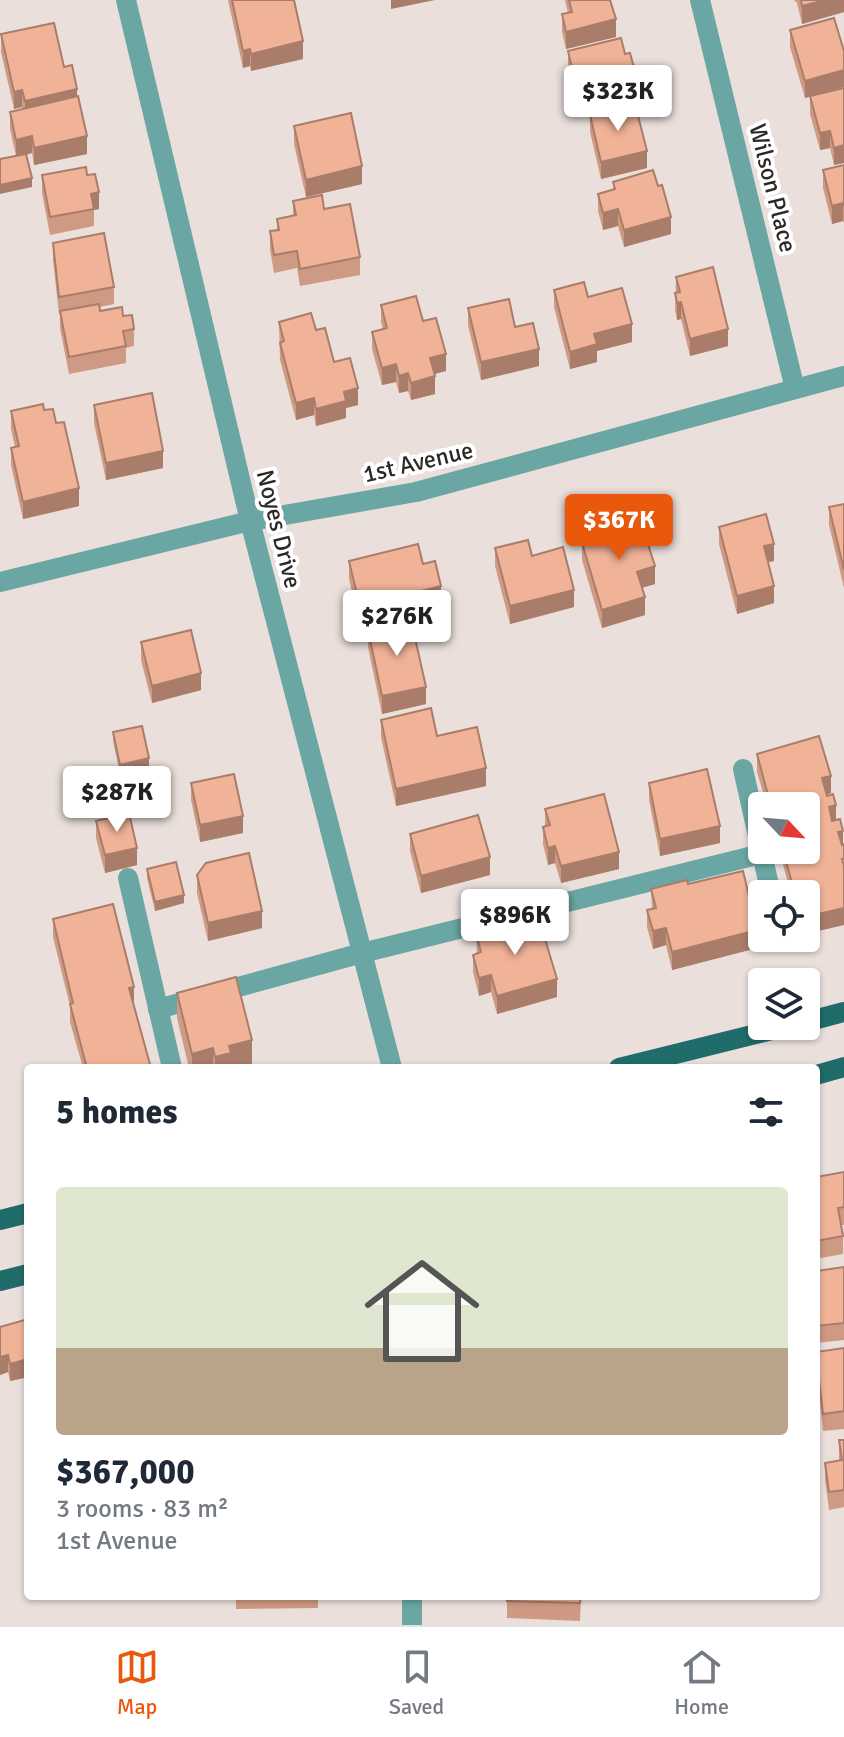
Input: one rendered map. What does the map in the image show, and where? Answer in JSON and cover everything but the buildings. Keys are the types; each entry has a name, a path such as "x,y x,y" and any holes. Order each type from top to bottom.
{"main road":[{"path":"820,1018 844,1012"},
{"path":"635,1064 748,1036"},
{"path":"820,1074 844,1067"},
{"path":"0,1220 24,1214"},
{"path":"0,1281 24,1275"}],"street":[{"name":"Noyes Drive","path":"126,0 250,521 391,1064"},
{"name":"Wilson Place","path":"700,0 795,389"},
{"name":"1st Avenue","path":"0,582 250,521 416,492 844,376"},
{"path":"743,769 748,793"},
{"path":"158,1009 362,953 748,857"},
{"path":"128,878 171,1064"},
{"path":"412,1600 412,1625"}]}
